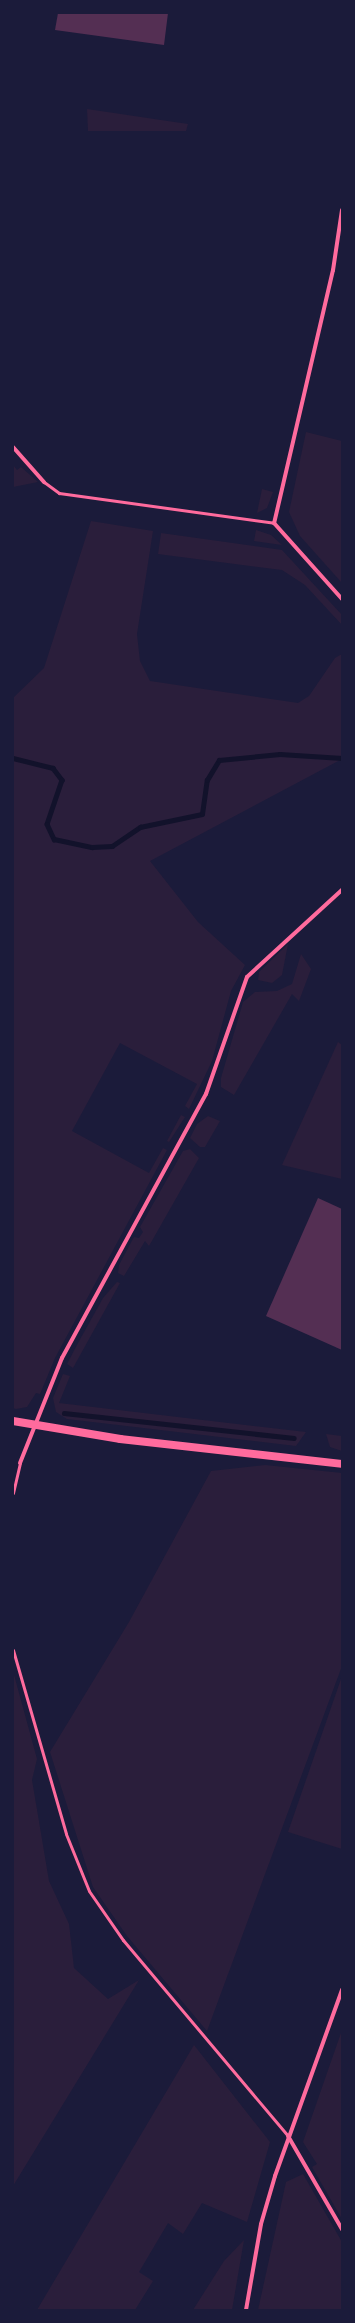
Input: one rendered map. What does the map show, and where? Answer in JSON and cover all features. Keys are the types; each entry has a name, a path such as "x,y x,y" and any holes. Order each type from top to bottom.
{"main road":[{"path":"13,1421 34,1426 342,1464"}],"street":[{"path":"342,210 333,270 274,523 342,599"},
{"path":"13,447 44,482"},
{"path":"20,1463 62,1358 96,1292 206,1094 247,977 342,890"},
{"path":"246,2310 261,2224 288,2136 342,1990"},
{"path":"288,2136 342,2229"}],"lane":[{"path":"44,482 59,493 274,523"},
{"path":"13,1492 20,1463"},
{"path":"13,1650 66,1834 89,1891 122,1940 288,2136"}],"shaded area":[{"path":"87,109 188,124 186,131 88,131"},
{"path":"306,432 342,441 342,583 300,536 289,512"},
{"path":"13,465 17,470 21,467 38,482 13,487"},
{"path":"262,489 273,492 267,508 257,513"},
{"path":"91,521 153,531 137,634 140,661 150,681 298,703 309,696 335,658 342,654 342,759 150,861 198,922 245,965 231,991 212,1061 189,1109 185,1106 197,1084 120,1043 72,1131 149,1173 163,1148 167,1150 55,1358 40,1394 36,1393 27,1407 16,1409 13,1408 13,698 44,668"},
{"path":"256,530 271,535 282,545 254,541"},
{"path":"161,533 282,550 342,615 342,625 305,585 282,570 158,554"},
{"path":"288,944 282,975 272,983 258,980 259,972"},
{"path":"301,954 311,969 299,1001 292,994 234,1095 221,1087 221,1078 243,1002 255,992 277,991 292,984"},
{"path":"338,1042 342,1045 342,1179 282,1165"},
{"path":"181,1115 185,1117 169,1142 167,1141"},
{"path":"208,1116 220,1121 205,1147 200,1147 190,1138 197,1124"},
{"path":"190,1149 199,1158 149,1246 145,1241 124,1276 118,1273 119,1265 134,1237 139,1238 143,1232 140,1227 183,1151"},
{"path":"117,1282 120,1283 73,1368 67,1364 103,1298"},
{"path":"63,1374 70,1376 59,1403 306,1432 296,1446 67,1419 56,1412 53,1398"},
{"path":"326,1434 342,1436 342,1451 330,1447"},
{"path":"265,1465 342,1473 342,1666 207,2031 127,1936 93,1887 50,1752 129,1622 211,1471"},
{"path":"13,1671 37,1759 32,1780 49,1881 69,1924 74,1968 108,1999 139,1980 13,2186"},
{"path":"342,1676 342,1849 288,1832"},
{"path":"342,2030 342,2219 312,2167 317,2164 303,2142"},
{"path":"194,2045 270,2142 247,2222 202,2203 183,2234 168,2223 139,2272 153,2281 135,2310 37,2310"},
{"path":"303,2174 342,2242 342,2310 258,2310 286,2182"},
{"path":"244,2240 232,2310 193,2310 224,2261"}],"building":[{"path":"58,13 168,13 164,45 55,30"},
{"path":"318,1198 342,1209 342,1350 266,1316"}],"waterway":[{"path":"13,758 53,768 62,780 47,824 54,839 92,847 112,846 140,827 202,814 207,780 219,760 280,754 342,758"},
{"path":"64,1413 294,1438"}]}
